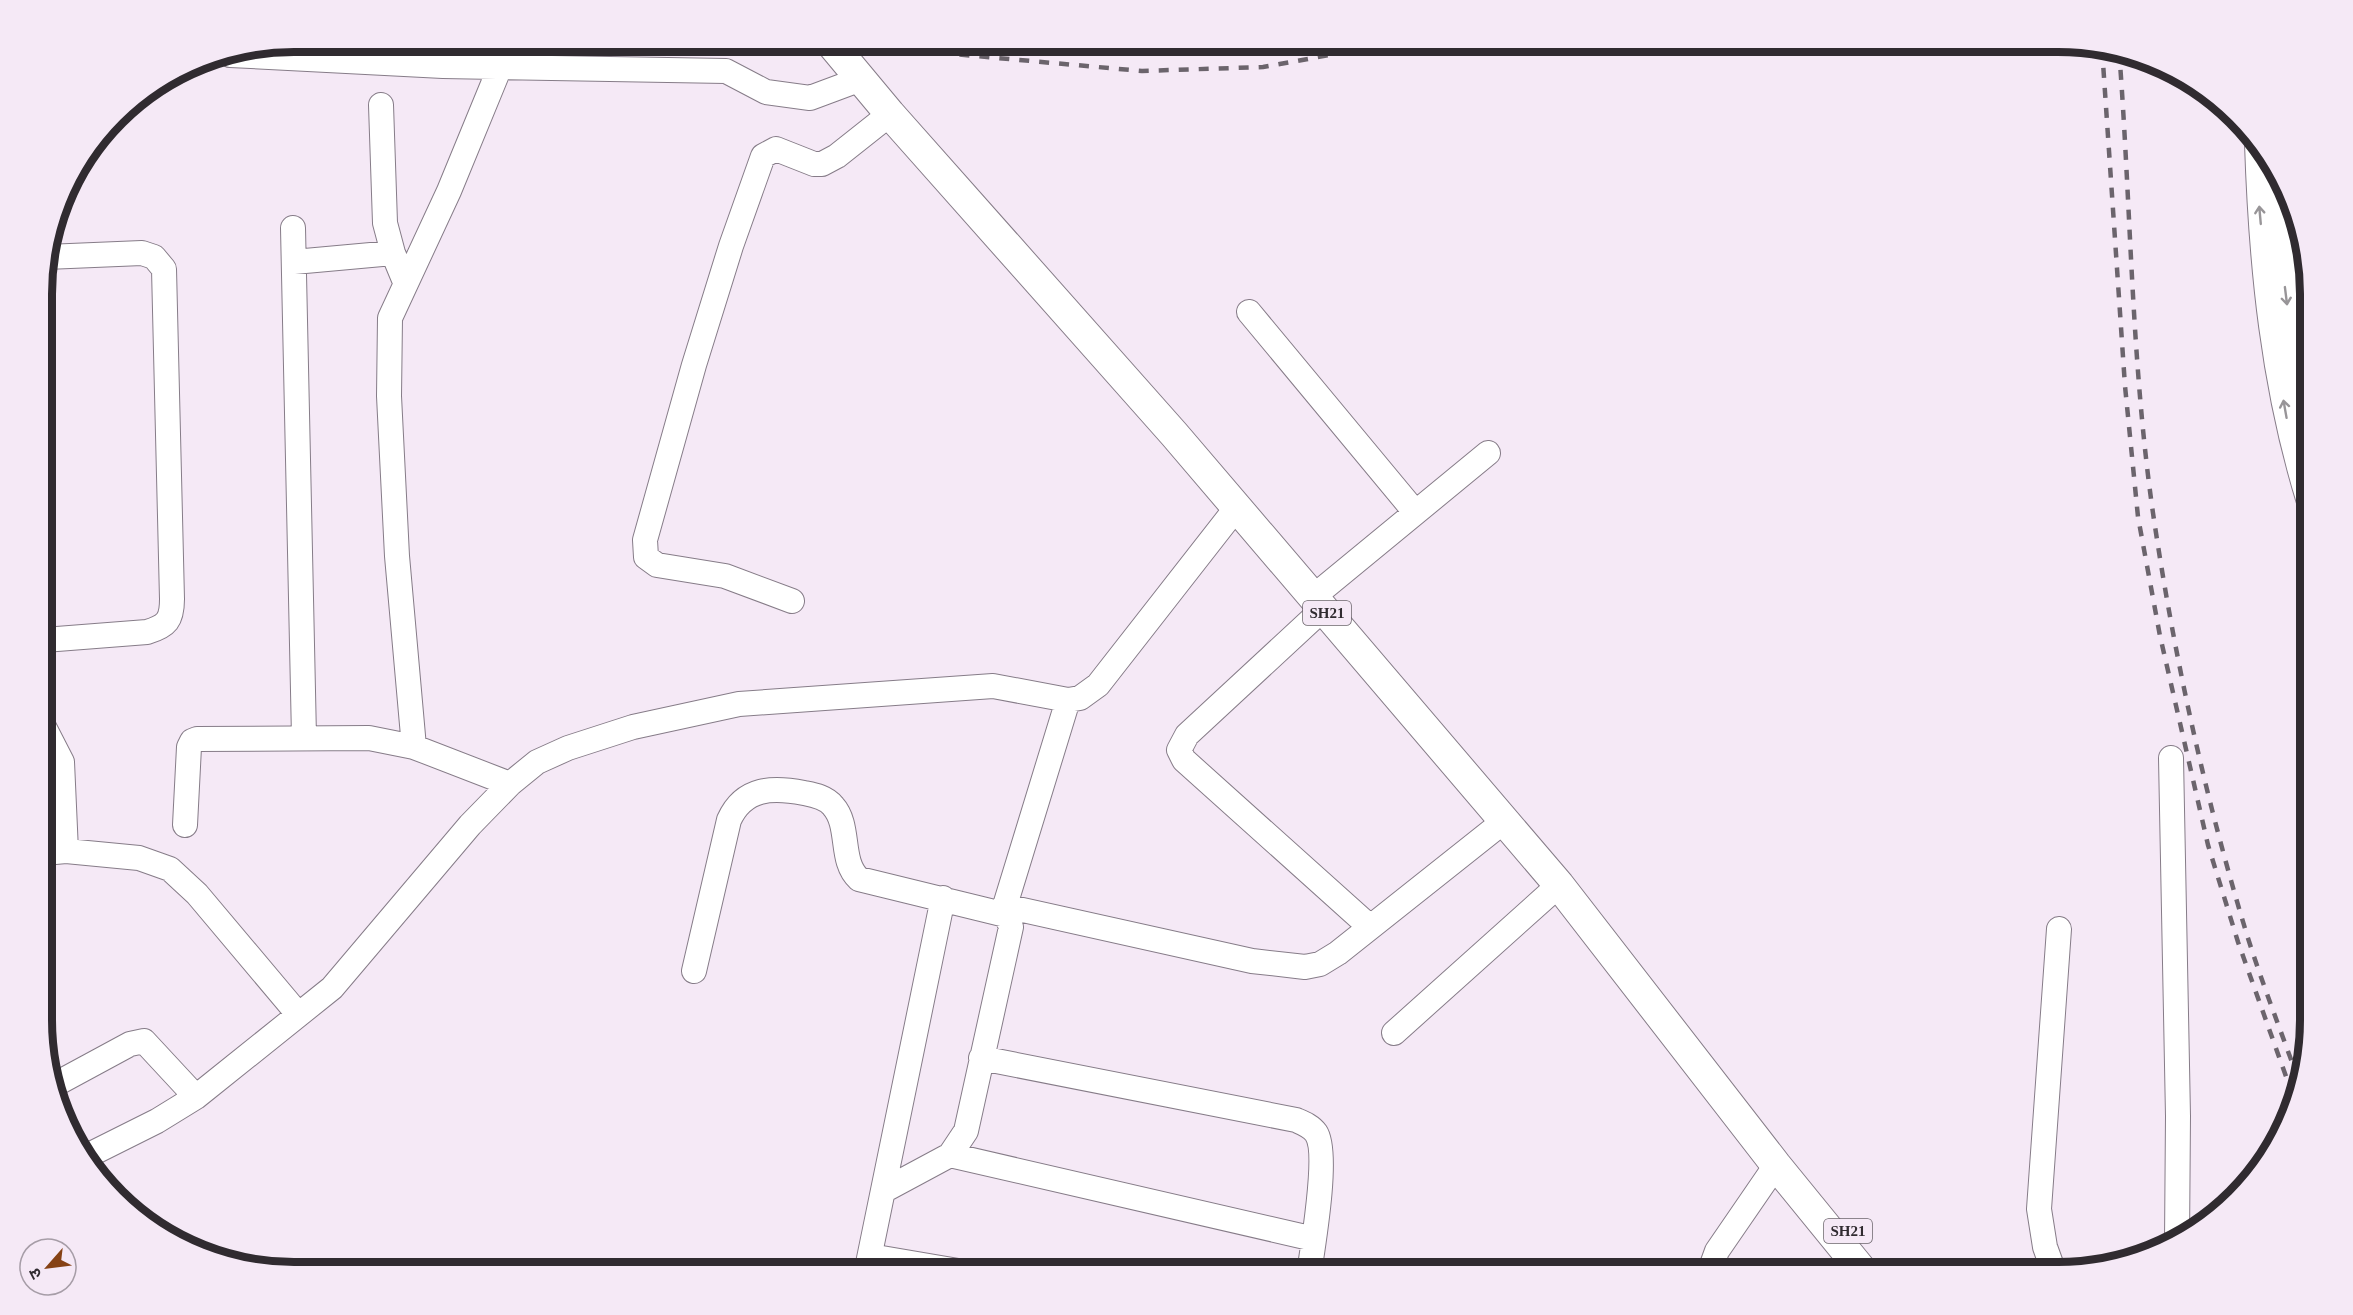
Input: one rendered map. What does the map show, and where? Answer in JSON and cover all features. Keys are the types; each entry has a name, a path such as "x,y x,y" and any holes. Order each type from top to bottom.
{"main road":[{"name":"SH21","path":"838,52 890,114 1067,311 1237,507 1559,885 1776,1165 1806,1199 1824,1226 1855,1262"},
{"name":"SH21","path":"1806,1199 1834,1215 1875,1262"}],"street":[{"path":"254,56 500,68 726,71 766,92 810,98 861,79"},
{"path":"414,747 397,556 389,396 390,318 449,191 500,68"},
{"path":"381,105 385,223 393,253 405,282"},
{"path":"792,601 725,576 657,565 646,557 645,540 694,365 731,246 763,156 776,149 814,164 830,161 890,114"},
{"path":"2257,157 2259,206 2270,330 2291,446 2300,474"},
{"path":"2279,195 2284,289 2300,390"},
{"path":"293,228 304,737"},
{"path":"294,262 393,253"},
{"path":"52,639 147,632 168,623 172,615 164,269 154,257 142,254 56,257"},
{"path":"1249,312 1414,513"},
{"path":"1370,927 1184,760 1179,750 1187,735 1318,603 1414,513 1488,453"},
{"path":"92,1153 157,1121 196,1097 332,988 470,825 510,784 537,762 568,748 633,727 739,704 993,686 1068,700 1080,698 1098,685 1237,507"},
{"path":"883,1191 951,1155 966,1131 1011,927 1004,909 1068,700"},
{"path":"185,825 192,741 304,737 369,738 414,747 510,784"},
{"path":"52,745 62,762 55,852 140,858 170,869 197,894 298,1014"},
{"path":"2171,758 2178,1116 2177,1232"},
{"path":"694,971 729,820 740,803 759,791 782,789 825,799 838,814 850,866 859,879 1252,961 1305,967 1328,960 1503,822"},
{"path":"1394,1033 1559,885"},
{"path":"869,1262 943,898"},
{"path":"2050,1262 2045,1247 2039,1209 2059,929"},
{"path":"61,1082 130,1044 144,1041 149,1043 196,1097"},
{"path":"981,1058 1296,1120 1307,1125 1315,1132 1322,1154 1311,1262"},
{"path":"951,1155 1314,1239"},
{"path":"1713,1262 1717,1251 1776,1165"}],"railway":[{"path":"931,52 1142,71 1263,67 1346,52"},
{"path":"2103,57 2125,386 2138,517 2160,636 2208,845 2238,942 2290,1089"},
{"path":"2120,61 2140,398 2161,567 2204,779 2253,953 2295,1071"}]}
